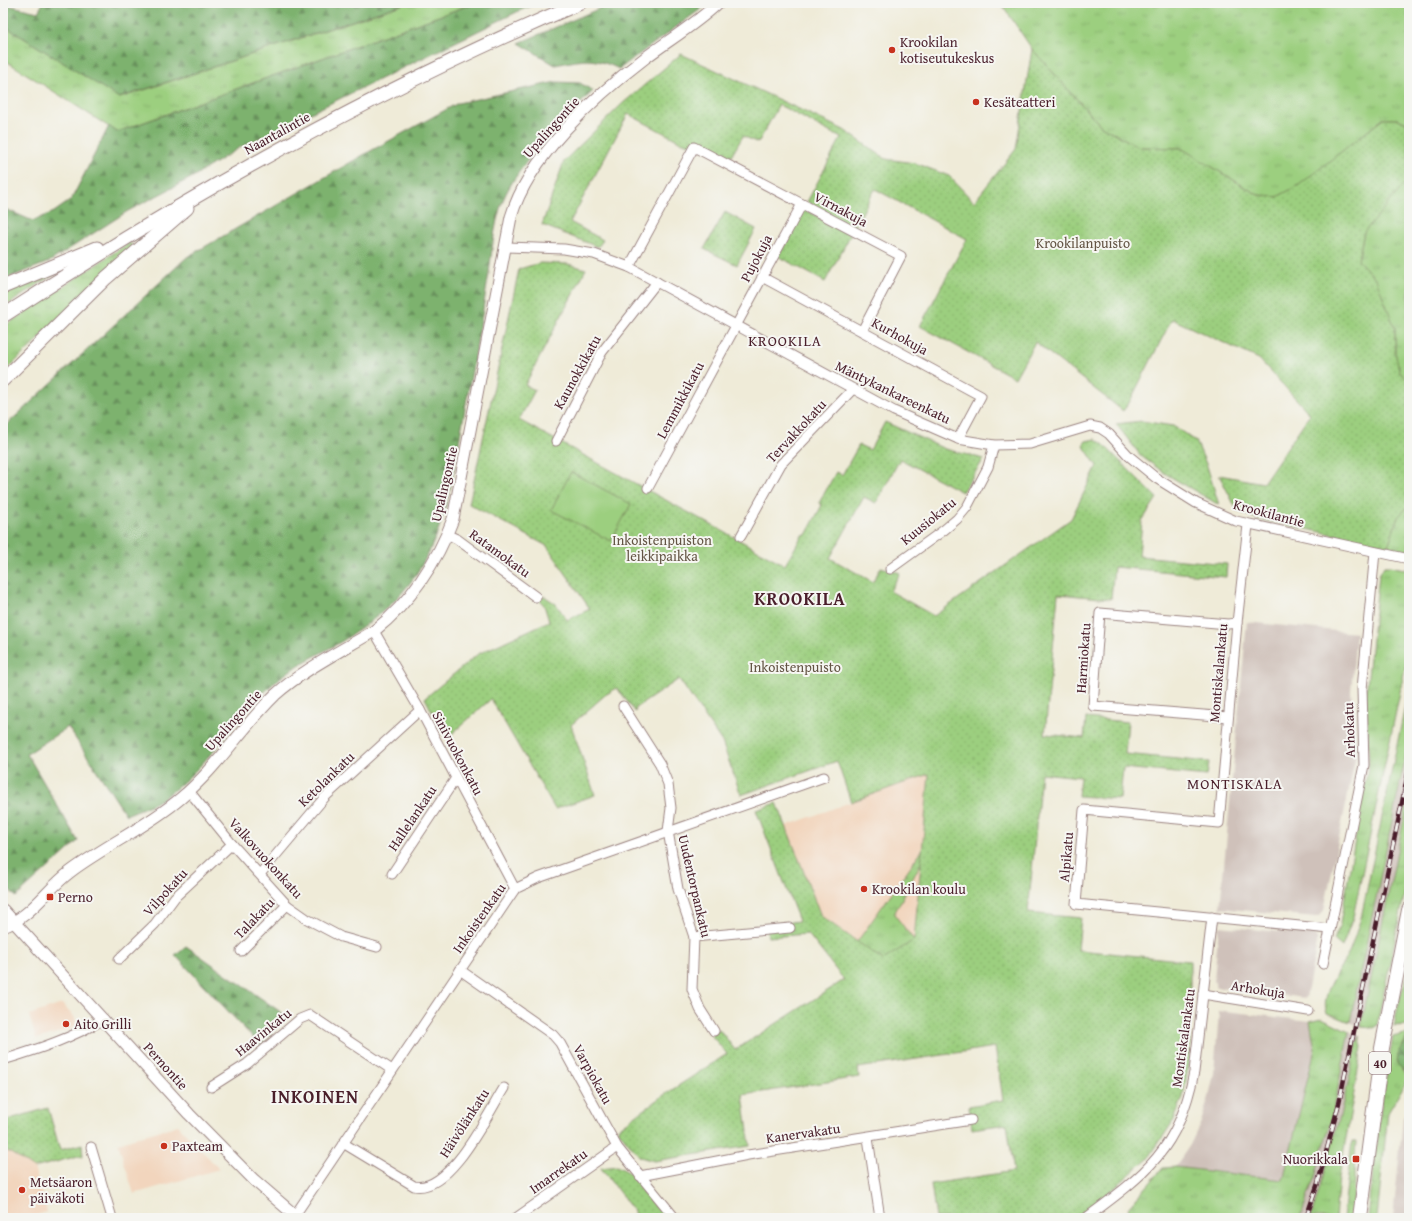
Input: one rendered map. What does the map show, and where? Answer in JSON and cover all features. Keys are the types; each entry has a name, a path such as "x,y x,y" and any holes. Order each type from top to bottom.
{"main road":[{"name":"Naantalintie","path":"3,316 129,236 212,187 311,132 415,79 580,3"},
{"path":"3,380 106,278 212,187"},
{"path":"3,287 129,236"},
{"name":"40","path":"1360,1218 1382,1048 1409,910"}],"street":[{"name":"Upalingontie","path":"3,927 14,923 24,916 68,873 87,859 155,817 189,791 267,704 286,686 374,631 387,621 410,595 429,568 448,535 453,519 507,248 511,217 516,199 529,175 554,142 617,80 718,3"},
{"name":"Virnakuja","path":"629,267 694,147 901,256 862,331"},
{"name":"Pujokuja","path":"736,326 802,204"},
{"name":"Mäntykankareenkatu","path":"507,248 564,249 594,254 629,267 894,411 958,439 994,445 1030,444 1090,426 1100,428"},
{"name":"Kurhokuja","path":"762,277 981,396 958,439"},
{"name":"Kaunokkikatu","path":"556,441 602,352 657,282"},
{"name":"Lemmikkikatu","path":"648,488 736,326"},
{"name":"Tervakkokatu","path":"741,536 781,464 853,389"},
{"name":"Krookilantie","path":"1100,428 1110,434 1129,456 1156,478 1196,503 1248,525 1409,559"},
{"name":"Kuusiokatu","path":"890,569 957,519 967,507 988,467 994,445"},
{"name":"Montiskalankatu","path":"1219,823 1237,623 1248,525"},
{"name":"Ratamokatu","path":"448,535 474,551 536,596"},
{"name":"Arhokatu","path":"1323,964 1364,765 1362,688 1376,552"},
{"name":"Harmiokatu","path":"1228,717 1093,706 1100,613 1228,624 1237,623"},
{"name":"Sinivuokonkatu","path":"374,631 420,710 514,889"},
{"name":"Uudentorpankatu","path":"623,706 660,764 668,784 671,808 668,831 678,889 694,937 692,989 700,1009 714,1031"},
{"name":"Ketolankatu","path":"260,874 325,797 420,710"},
{"name":"Inkoistenkatu","path":"295,1217 514,889 538,878 668,831 824,777"},
{"name":"Hallelankatu","path":"392,874 456,778"},
{"name":"Valkovuokonkatu","path":"189,791 232,844 287,905 307,919 341,937 377,948"},
{"name":"Alpikatu","path":"1212,916 1076,904 1084,810 1219,823"},
{"name":"Vilpokatu","path":"119,959 155,924 175,897 232,844"},
{"name":"Talakatu","path":"241,951 287,905"},
{"name":"Pernontie","path":"3,910 189,1114 254,1180 295,1217"},
{"name":"Montiskalankatu","path":"1086,1218 1138,1178 1159,1155 1178,1126 1189,1096 1194,1072 1212,916"},
{"path":"1212,916 1330,929"},
{"path":"694,937 790,928"},
{"name":"Varpiokatu","path":"460,970 553,1035 560,1043 617,1147 675,1218"},
{"name":"Arhokuja","path":"1203,994 1308,1012"},
{"name":"Haavinkatu","path":"211,1087 247,1064 300,1019 310,1015 392,1070"},
{"path":"3,1060 64,1040 83,1032 104,1019"},
{"name":"Häivölänkatu","path":"344,1143 414,1186 426,1186 443,1176 459,1159 504,1088"},
{"name":"Kanervakatu","path":"640,1176 748,1155 868,1138 971,1120"},
{"path":"868,1138 880,1218"},
{"path":"91,1147 112,1218"},
{"name":"Imarrekatu","path":"516,1218 617,1147"}],"shaded area":[{"path":"1247,622 1356,633 1351,691 1356,755 1324,910 1321,915 1316,917 1220,908"},
{"path":"1409,740 1409,794 1361,1027 1350,1022"},
{"name":"Krookilan koulu","path":"929,773 914,940 883,960 821,916 786,826"},
{"path":"1219,926 1312,935 1317,937 1306,998 1221,988 1216,986 1214,980"},
{"path":"62,1004 75,1018 76,1025 70,1029 36,1039 29,1015"},
{"path":"1225,1011 1310,1021 1315,1049 1283,1181 1175,1167 1190,1145 1201,1122 1209,1097 1214,1073 1219,1012"},
{"path":"1349,1031 1359,1036 1340,1116 1311,1218 1300,1218 1315,1177 1333,1114"},
{"path":"1409,1104 1409,1218 1393,1218 1403,1118"},
{"path":"178,1125 219,1169 134,1194 118,1143"},
{"name":"Metsäaron päiväkoti","path":"3,1148 34,1168 47,1212 28,1218 3,1218"}],"green space":[{"path":"43,3 407,3 119,98 3,25 3,4 38,12"},
{"path":"407,3 475,3 117,132 3,59 3,25 120,98"},
{"path":"475,3 539,3 519,11 239,148 191,178 128,211 49,262 3,280 3,208 33,221 54,212 71,200 109,126 117,132"},
{"path":"612,3 709,3 619,69 602,62 587,60 555,65 519,43"},
{"path":"1001,3 1409,3 1409,124 1398,119 1383,119 1300,185 1277,197 1258,195 1181,148 1139,147 1101,126 1032,49"},
{"name":"Krookilanpuisto","path":"1032,49 1101,126 1139,147 1181,148 1258,195 1277,197 1299,185 1383,119 1398,119 1409,124 1409,179 1364,232 1358,260 1376,279 1395,328 1395,352 1400,373 1409,379 1409,505 1398,517 1388,546 1254,518 1237,510 1219,475 1263,483 1310,414 1259,359 1172,319 1129,403 1123,411 1035,342 1015,378 920,326 967,239 875,189 854,228 807,202 841,138 779,105 758,143 743,136 729,160 701,147 689,143 683,143 628,114 570,222 603,240 598,247 542,225 564,161 622,104 681,54 844,130 886,159 915,163 949,176 974,202 1016,149"},
{"path":"556,82 580,83 593,91 543,142 519,172 503,200 495,231 489,275 452,481 442,520 435,539 415,576 392,603 364,626 344,640 290,671 274,683 194,772 163,798 150,805 126,815 68,727 27,754 78,841 16,897 3,882 3,428 187,257 365,154 458,103"},
{"path":"1409,176 1409,379 1400,374 1395,352 1395,328 1358,260 1364,232"},
{"path":"803,209 851,234 825,282 778,256"},
{"path":"725,212 756,229 737,265 704,249"},
{"path":"130,242 134,249 3,373 3,327"},
{"name":"Inkoistenpuisto","path":"540,263 568,264 586,269 525,385 535,390 519,420 785,565 803,534 806,535 822,505 819,503 836,472 842,475 859,445 870,450 885,422 945,449 984,459 962,492 900,459 876,503 864,497 830,558 873,582 881,567 900,573 890,591 934,616 1071,519 1097,466 1083,445 1086,441 1095,439 1103,444 1157,498 1142,521 1139,556 1227,564 1226,577 1114,567 1111,599 1058,594 1045,734 1084,738 1086,718 1128,722 1125,754 1209,762 1207,776 1123,768 1120,799 1078,796 1080,777 1041,773 1028,913 1081,918 1078,950 1190,961 1190,1054 1183,1097 1174,1120 1150,1156 1101,1200 1077,1218 936,1218 931,1184 1014,1171 1007,1124 972,1129 969,1106 1003,1100 995,1047 858,1068 859,1077 743,1095 750,1146 654,1161 640,1157 617,1129 661,1097 727,1054 711,1035 719,1029 735,1050 844,980 808,934 768,937 766,925 799,921 756,810 777,803 821,916 883,960 914,940 929,774 851,802 837,761 741,795 722,742 679,679 636,708 635,712 617,688 605,695 571,725 595,795 555,809 491,699 446,739 425,698 478,654 549,621 544,605 539,600 544,596 556,604 567,620 590,609 547,546 469,504 519,269"},
{"path":"53,272 54,274 3,308 3,292"},
{"path":"1142,421 1173,426 1196,441 1207,466 1219,505 1166,474 1141,456 1116,424"},
{"path":"571,472 631,504 611,541 551,510"},
{"path":"1409,505 1409,551 1388,546 1398,517"},
{"path":"1384,566 1409,570 1409,649 1353,917 1342,947 1334,940 1340,924 1369,762 1366,695 1379,575"},
{"path":"1409,687 1409,740 1350,1022 1327,1013 1325,1006 1326,998 1332,981 1350,950 1361,918"},
{"path":"1409,794 1409,873 1377,1025 1374,1028 1361,1027"},
{"path":"922,850 921,863 894,914 914,940 942,935 883,960 857,942"},
{"path":"186,946 285,1015 276,1029 260,1045 175,955"},
{"path":"1409,971 1409,1025 1394,1026 1400,997"},
{"path":"1322,1018 1349,1031 1333,1114 1315,1177 1300,1218 1134,1218 1128,1208 1163,1168 1175,1167 1283,1180 1315,1049 1310,1021"},
{"path":"1409,1033 1398,1055 1402,1070 1409,1077 1388,1113 1377,1218 1368,1218 1379,1120 1393,1037"},
{"path":"1409,1035 1409,1075 1397,1064 1398,1055"},
{"path":"1359,1036 1362,1047 1339,1178 1335,1218 1311,1218 1340,1116"},
{"path":"48,1108 60,1150 82,1144 83,1157 78,1156 34,1168 3,1148 3,1121"},
{"path":"1352,1142 1356,1142 1352,1218 1343,1218"},
{"path":"617,1166 630,1173 669,1218 629,1218 635,1213 601,1168"}],"railway":[{"path":"1306,1218 1318,1183 1339,1103 1409,769"}],"place":[{"name":"Krookilan kotiseutukeskus","path":"892,50"},
{"name":"Kesäteatteri","path":"976,102"},
{"name":"Krookilan koulu","path":"864,889"},
{"name":"Perno","path":"50,897"},
{"name":"Aito Grilli","path":"66,1024"},
{"name":"Paxteam","path":"164,1146"},
{"name":"Nuorikkala","path":"1356,1159"},
{"name":"Metsäaron päiväkoti","path":"22,1190"}],"district":[{"name":"KROOKILA","path":"785,341"},
{"name":"KROOKILA","path":"800,599"},
{"name":"MONTISKALA","path":"1235,784"},
{"name":"INKOINEN","path":"315,1097"}],"park label":[{"name":"Inkoistenpuiston leikkipaikka","path":"662,548"}]}
